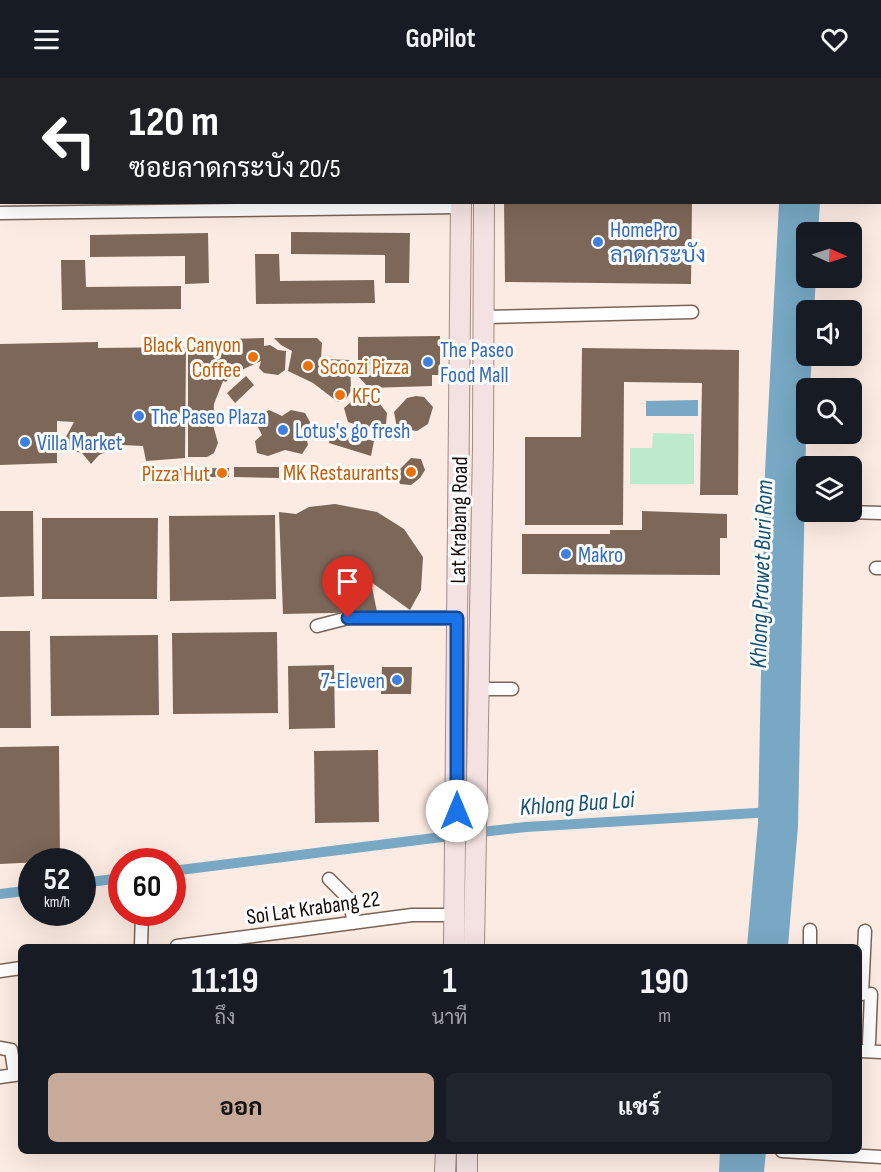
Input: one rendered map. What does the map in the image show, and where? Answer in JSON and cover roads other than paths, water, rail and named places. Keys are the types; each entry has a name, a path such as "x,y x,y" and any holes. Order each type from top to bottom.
{"main road":[{"name":"Lat Krabang Road","path":"474,944 480,689 485,317 484,204"},
{"name":"Lat Krabang Road","path":"454,944 461,205"},
{"path":"458,521 482,519"},
{"path":"445,1172 446,1154"},
{"path":"466,1172 467,1154"}],"street":[{"path":"0,213 13,208 461,205"},
{"path":"485,317 692,312"},
{"path":"862,512 881,513"},
{"path":"317,626 348,618 457,618"},
{"path":"480,689 512,689"},
{"path":"329,879 349,899 354,922"},
{"name":"Soi Lat Krabang 22","path":"192,944 412,915 455,915"},
{"path":"141,944 142,926"},
{"path":"810,930 810,944"},
{"path":"865,931 868,994 862,1050 881,1052"},
{"path":"0,970 18,968"},
{"path":"0,1048 11,1050 18,1074 0,1077"},
{"path":"853,1154 881,1158"}],"water":[{"path":"779,204 820,204 819,222 796,222 796,288 815,288 815,300 796,300 796,366 811,366 811,378 796,378 796,444 806,444 806,456 796,456 796,522 804,522 798,826 788,944 747,944 758,823 765,472"},
{"path":"698,400 698,416 646,416 646,401"},
{"path":"720,1154 766,1154 764,1172 719,1172"}],"waterway":[{"name":"Khlong Bua Loi","path":"473,833 526,827 771,812"},
{"name":"Khlong Bua Loi","path":"186,869 458,835"},
{"name":"Khlong Bua Loi","path":"96,881 108,880"},
{"name":"Khlong Bua Loi","path":"0,894 18,892"}],"place":[{"name":"HomePro ลาดกระบัง","path":"598,242"},
{"name":"Black Canyon Coffee","path":"253,357"},
{"name":"The Paseo Food Mall","path":"428,362"},
{"name":"Scoozi Pizza","path":"308,366"},
{"name":"KFC","path":"340,395"},
{"name":"The Paseo Plaza","path":"139,416"},
{"name":"Lotus's go fresh","path":"283,430"},
{"name":"Villa Market","path":"25,442"},
{"name":"MK Restaurants","path":"411,472"},
{"name":"Pizza Hut","path":"222,473"},
{"name":"Makro","path":"566,554"},
{"name":"7-Eleven","path":"397,680"}],"water label":[{"name":"Khlong Prawet Buri Rom","path":"761,574"}]}
